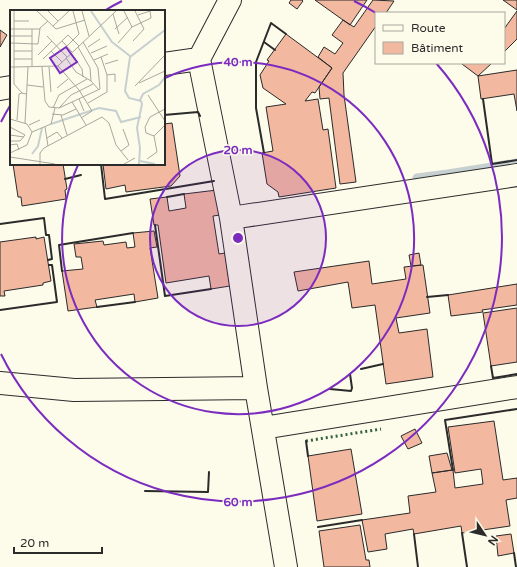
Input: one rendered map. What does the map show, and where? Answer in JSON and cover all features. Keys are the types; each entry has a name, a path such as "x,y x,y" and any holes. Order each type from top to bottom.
{"street":[{"path":"230,0 199,59 231,218 256,388 286,567"},
{"path":"165,64 199,59"},
{"path":"0,89 10,87"},
{"path":"231,218 517,175"},
{"path":"0,382 74,390 256,388"},
{"path":"263,428 517,387"}],"building":[{"path":"291,0 303,1 297,9 289,3"},
{"path":"315,0 367,0 350,25"},
{"path":"373,0 394,1 387,12 375,12 375,27 343,73 344,95 356,182 340,184 329,98 320,99 319,87 332,68 318,57 324,47 335,54 343,43 332,35 343,20 354,27"},
{"path":"503,0 517,0 517,10"},
{"path":"517,11 517,39 505,51 505,28"},
{"path":"0,30 7,35 0,47"},
{"path":"286,34 332,68 315,93 312,92 305,101 318,99 323,130 328,129 336,188 279,197 278,192 267,184 262,153 273,151 266,107 286,104 263,88 260,75 269,61 267,60"},
{"path":"462,64 491,64 478,76"},
{"path":"517,70 517,111 514,94 481,99 478,76"},
{"path":"172,123 180,176 171,186 126,192 125,185 106,189 103,165 165,165 165,124"},
{"path":"13,165 63,165 67,189 65,190 66,199 22,206 21,197 18,197"},
{"path":"217,190 220,215 213,216 219,254 225,253 230,286 211,289 209,276 166,283 158,225 154,225 150,199 167,197 169,211 186,208 184,194"},
{"path":"154,231 157,247 150,248 158,298 135,302 134,294 95,300 97,307 68,311 62,271 83,269 81,257 76,257 74,244 103,241 104,245 126,242 127,248 135,247 133,233"},
{"path":"36,237 36,239 44,237 51,281 43,283 43,285 4,291 5,296 0,296 0,242"},
{"path":"419,253 421,265 411,266 409,255"},
{"path":"369,261 372,284 406,279 404,267 423,265 430,313 396,318 399,333 427,329 433,377 386,384 375,305 352,308 348,282 298,291 294,272"},
{"path":"517,284 517,305 482,310 483,312 451,316 448,295"},
{"path":"517,308 517,362 491,366 483,313"},
{"path":"494,421 503,480 517,478 517,498 506,500 510,526 462,533 461,526 414,534 413,529 385,534 387,549 368,552 362,520 410,513 408,496 436,492 432,473 453,470 455,488 483,484 481,469 455,473 448,427"},
{"path":"415,429 422,443 408,449 401,436"},
{"path":"351,449 362,514 317,521 308,456"},
{"path":"447,453 452,470 432,473 429,456"},
{"path":"360,525 366,560 369,560 370,567 324,567 319,531"},
{"path":"511,534 514,553 498,556 496,536"}],"waterway":[{"path":"417,178 517,163"}],"hedge":[{"path":"306,441 381,429"}],"wall":[{"path":"264,153 256,108 256,62 271,23 286,34"},
{"path":"264,42 275,50"},
{"path":"483,99 492,164 517,160"},
{"path":"165,115 198,112 200,116"},
{"path":"101,165 105,199 214,181"},
{"path":"65,179 81,175"},
{"path":"167,197 184,194"},
{"path":"0,224 44,218 46,235 49,235 52,259 48,260"},
{"path":"155,225 165,296 211,289"},
{"path":"62,271 59,245 133,233"},
{"path":"0,310 57,302 52,265 49,265"},
{"path":"427,297 448,295"},
{"path":"97,307 135,302"},
{"path":"361,369 383,364"},
{"path":"491,366 493,378 517,374"},
{"path":"330,389 351,391 350,374"},
{"path":"453,470 445,420 517,409"},
{"path":"306,441 308,456"},
{"path":"145,491 208,492 209,472"},
{"path":"318,527 362,520"},
{"path":"462,533 467,567"},
{"path":"414,534 418,567"},
{"path":"514,553 516,567"}]}
